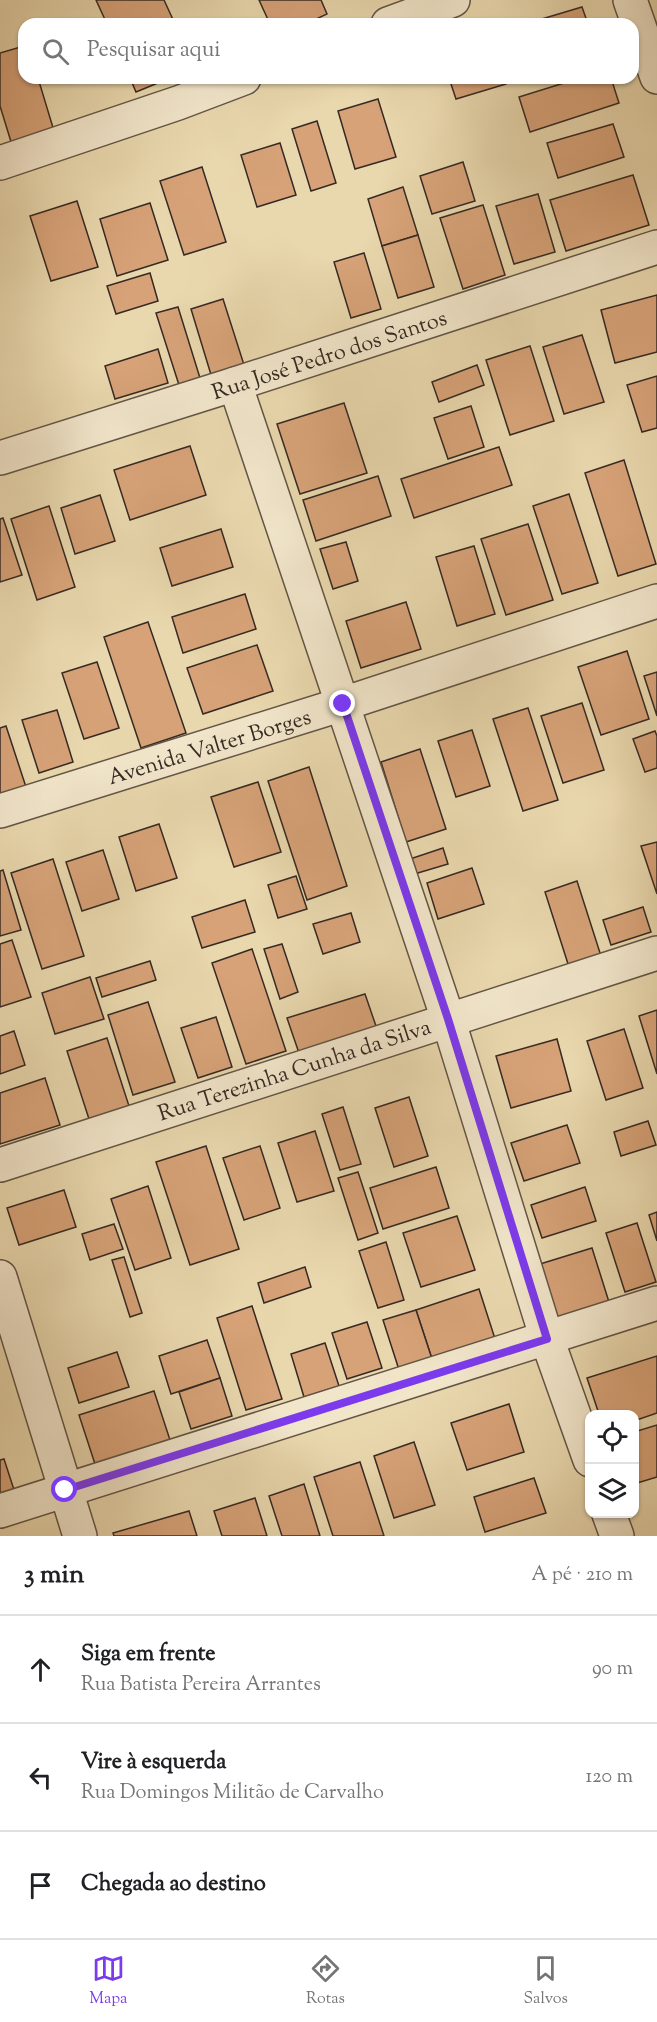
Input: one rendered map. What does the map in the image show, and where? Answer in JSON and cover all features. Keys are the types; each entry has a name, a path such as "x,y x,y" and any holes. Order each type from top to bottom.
{"street":[{"path":"404,18 453,0"},
{"path":"630,0 636,18"},
{"path":"639,26 657,77"},
{"path":"0,163 227,84"},
{"name":"Rua José Pedro dos Santos","path":"0,458 657,247"},
{"path":"236,384 448,1019 547,1339 585,1446"},
{"name":"Avenida Valter Borges","path":"0,811 343,704 657,601"},
{"name":"Rua Terezinha Cunha da Silva","path":"0,1164 657,953"},
{"path":"0,1277 81,1536"},
{"path":"0,1511 657,1303"},
{"path":"610,1518 616,1536"}],"building":[{"path":"96,0 164,0 172,18 104,18"},
{"path":"259,0 321,0 327,14 319,18 267,18"},
{"path":"582,7 586,18 545,18"},
{"path":"18,48 18,84 40,84 54,131 12,145 0,106 0,53"},
{"path":"133,84 155,84 136,92"},
{"path":"451,84 506,84 456,99"},
{"path":"561,84 613,84 619,103 530,132 519,97"},
{"path":"378,99 396,157 355,169 338,111"},
{"path":"317,121 336,183 311,191 292,129"},
{"path":"613,124 624,157 558,178 547,143"},
{"path":"280,143 296,195 257,207 241,155"},
{"path":"463,162 475,201 432,214 420,176"},
{"path":"202,167 226,242 184,255 160,181"},
{"path":"633,175 649,225 566,251 550,200"},
{"path":"403,187 418,235 382,246 368,199"},
{"path":"538,194 555,252 514,264 496,206"},
{"path":"77,201 98,267 51,281 30,216"},
{"path":"150,203 168,260 117,276 100,219"},
{"path":"483,205 505,275 463,289 440,218"},
{"path":"418,235 434,287 398,298 382,246"},
{"path":"364,253 381,309 351,318 334,262"},
{"path":"150,273 158,301 116,314 107,286"},
{"path":"657,295 657,352 615,363 601,310"},
{"path":"223,299 245,368 212,378 191,309"},
{"path":"178,307 200,378 179,385 156,313"},
{"path":"582,335 604,402 564,414 543,347"},
{"path":"530,346 554,421 510,435 486,360"},
{"path":"158,349 168,383 115,399 105,366"},
{"path":"477,365 484,385 439,402 432,382"},
{"path":"657,376 657,428 642,432 627,385"},
{"path":"344,403 367,473 300,494 277,424"},
{"path":"471,406 484,447 448,459 434,418"},
{"path":"190,446 206,495 130,520 114,470"},
{"path":"499,447 512,485 414,518 401,479"},
{"path":"624,460 656,564 618,576 585,473"},
{"path":"378,476 391,516 316,541 303,500"},
{"path":"569,494 598,583 562,594 533,506"},
{"path":"100,495 115,541 75,554 61,508"},
{"path":"49,506 75,587 37,600 11,519"},
{"path":"3,518 22,575 0,582 0,519"},
{"path":"528,524 553,600 506,615 481,539"},
{"path":"221,529 233,567 172,586 160,548"},
{"path":"346,542 358,581 333,589 320,549"},
{"path":"474,546 495,614 457,626 436,557"},
{"path":"245,594 256,629 183,653 172,617"},
{"path":"406,602 421,649 361,668 346,621"},
{"path":"148,622 186,733 141,748 104,637"},
{"path":"257,645 273,691 203,714 187,668"},
{"path":"627,651 649,719 601,735 578,667"},
{"path":"97,662 119,728 84,739 62,673"},
{"path":"657,672 657,716 644,676"},
{"path":"582,703 604,770 563,783 541,716"},
{"path":"528,708 558,800 523,811 493,719"},
{"path":"57,710 73,762 39,773 22,720"},
{"path":"6,726 26,787 0,795 0,728"},
{"path":"472,730 490,786 456,797 438,741"},
{"path":"655,731 657,768 645,772 633,739"},
{"path":"420,749 446,829 406,842 381,762"},
{"path":"309,767 347,886 307,900 268,781"},
{"path":"258,782 281,852 234,867 211,797"},
{"path":"159,824 177,878 136,891 119,837"},
{"path":"657,842 657,894 641,846"},
{"path":"443,848 448,864 411,875 407,860"},
{"path":"103,850 119,899 82,911 66,862"},
{"path":"53,859 84,956 42,969 11,873"},
{"path":"472,868 484,904 438,919 427,883"},
{"path":"3,870 21,930 0,936 0,871"},
{"path":"296,876 307,909 278,918 268,885"},
{"path":"577,881 601,956 569,967 545,892"},
{"path":"245,900 255,932 202,948 192,917"},
{"path":"643,907 651,932 611,945 603,920"},
{"path":"351,913 360,942 323,954 313,924"},
{"path":"12,940 31,997 0,1007 0,944"},
{"path":"282,944 298,992 280,999 264,949"},
{"path":"252,949 286,1051 246,1064 212,963"},
{"path":"150,961 156,980 102,997 96,978"},
{"path":"90,977 104,1019 55,1034 42,993"},
{"path":"365,994 377,1029 299,1053 287,1018"},
{"path":"148,1002 175,1082 133,1095 108,1015"},
{"path":"657,1010 657,1074 639,1016"},
{"path":"216,1017 232,1067 198,1078 181,1028"},
{"path":"624,1029 643,1088 606,1100 587,1041"},
{"path":"14,1031 25,1065 0,1074 0,1036"},
{"path":"107,1038 129,1106 89,1119 67,1051"},
{"path":"557,1039 571,1091 511,1108 496,1056"},
{"path":"45,1078 60,1125 0,1144 0,1093"},
{"path":"409,1097 428,1156 394,1167 375,1108"},
{"path":"343,1107 361,1164 340,1170 322,1114"},
{"path":"648,1121 656,1145 621,1156 614,1132"},
{"path":"567,1125 580,1163 524,1181 511,1143"},
{"path":"315,1131 334,1191 297,1202 278,1143"},
{"path":"206,1146 239,1249 190,1265 156,1162"},
{"path":"260,1146 280,1208 244,1220 223,1158"},
{"path":"436,1167 449,1208 383,1229 370,1188"},
{"path":"358,1172 378,1233 358,1240 338,1178"},
{"path":"148,1186 171,1258 135,1270 111,1199"},
{"path":"585,1187 596,1221 542,1238 531,1205"},
{"path":"64,1190 76,1227 19,1245 7,1208"},
{"path":"657,1212 657,1241 649,1215"},
{"path":"457,1216 475,1270 421,1287 403,1233"},
{"path":"637,1223 656,1282 625,1292 606,1233"},
{"path":"114,1224 123,1249 90,1260 82,1234"},
{"path":"386,1242 404,1300 378,1308 359,1251"},
{"path":"592,1248 609,1302 557,1318 540,1264"},
{"path":"124,1257 142,1313 130,1317 112,1260"},
{"path":"305,1267 311,1287 264,1303 258,1283"},
{"path":"479,1289 497,1345 434,1365 416,1310"},
{"path":"252,1306 282,1399 246,1410 217,1318"},
{"path":"416,1310 434,1365 401,1376 383,1320"},
{"path":"367,1322 382,1368 347,1379 332,1333"},
{"path":"207,1340 220,1378 171,1394 159,1356"},
{"path":"325,1343 339,1386 304,1397 291,1354"},
{"path":"117,1352 129,1387 79,1403 68,1368"},
{"path":"657,1356 657,1413 639,1419 639,1410 598,1410 587,1378"},
{"path":"220,1378 232,1416 191,1429 179,1392"},
{"path":"154,1391 170,1440 95,1464 79,1415"},
{"path":"509,1404 524,1452 467,1470 451,1423"},
{"path":"657,1425 657,1477 639,1482 639,1464 639,1430"},
{"path":"414,1442 435,1505 394,1518 374,1456"},
{"path":"4,1459 16,1496 0,1501 0,1460"},
{"path":"360,1462 384,1536 333,1536 314,1477"},
{"path":"534,1478 546,1513 485,1532 474,1497"},
{"path":"304,1484 320,1536 282,1536 269,1496"},
{"path":"255,1498 267,1536 222,1536 214,1511"},
{"path":"189,1511 197,1536 114,1536 113,1533"}],"route":[{"path":"65,1490 547,1339 448,1019 343,704"}]}
